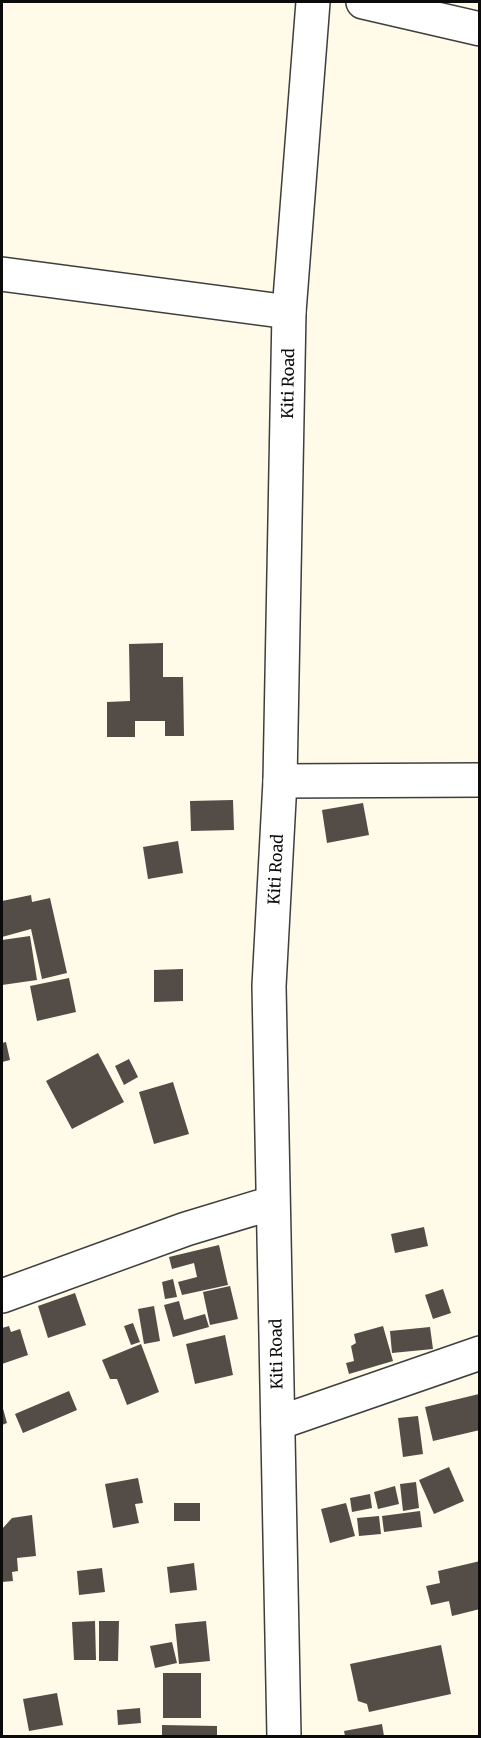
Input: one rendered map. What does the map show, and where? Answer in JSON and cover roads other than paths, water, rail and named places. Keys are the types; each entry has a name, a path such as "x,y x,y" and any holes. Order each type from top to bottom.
{"street":[{"name":"Kiti Road","path":"284,1737 269,986 280,781 289,312 313,2"},
{"path":"363,2 480,29"},
{"path":"2,274 289,312"},
{"path":"280,781 480,780"},
{"path":"2,1296 186,1229 272,1203"},
{"path":"278,1423 480,1353"}]}
